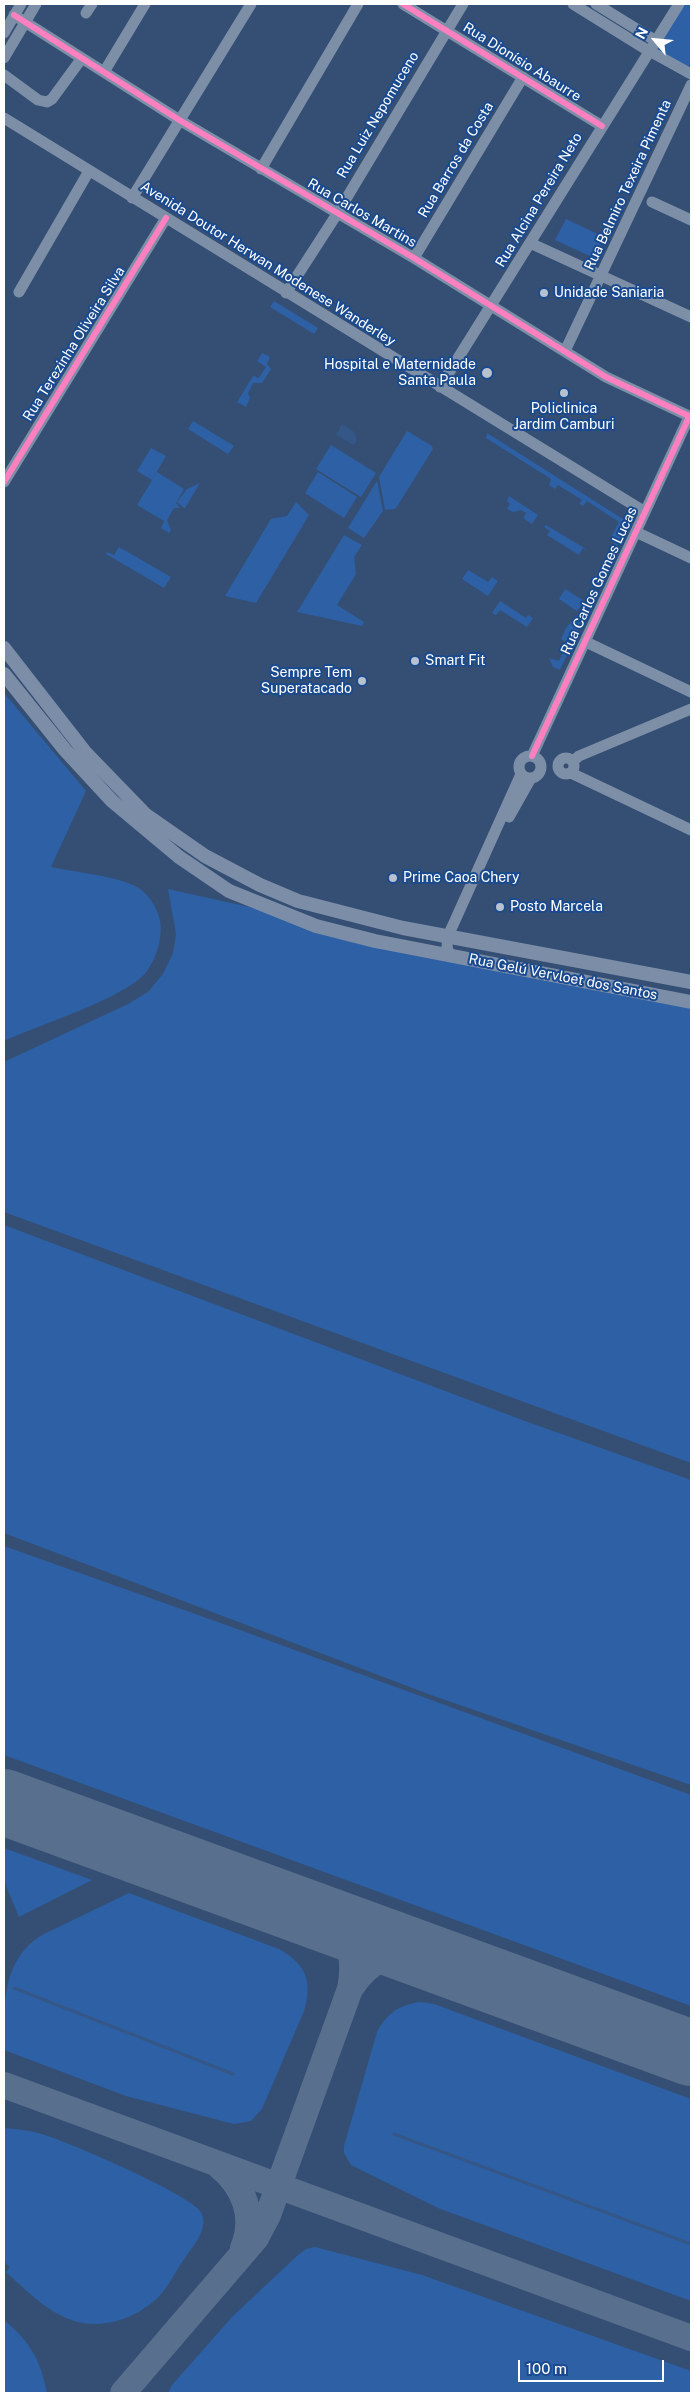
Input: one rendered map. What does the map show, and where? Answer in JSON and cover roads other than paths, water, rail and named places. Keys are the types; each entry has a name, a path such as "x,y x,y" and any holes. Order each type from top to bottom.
{"main road":[{"name":"Rua Gelú Vervloet dos Santos","path":"4,648 102,771 146,815 179,840 252,881 298,901 403,928 691,982"},
{"name":"Rua Gelú Vervloet dos Santos","path":"4,674 65,750 112,801 179,857 230,891 316,926 435,953 691,1002"}],"street":[{"path":"4,33 21,4"},
{"path":"4,58 36,4"},
{"path":"104,72 145,4"},
{"path":"132,198 252,4"},
{"path":"261,169 358,4"},
{"name":"Rua Dionísio Abaurre","path":"404,4 602,126"},
{"name":"Rua Luiz Nepomuceno","path":"286,293 337,214 446,29 463,4"},
{"path":"573,4 652,46"},
{"path":"596,4 691,74"},
{"name":"Rua Alcina Pereira Neto","path":"440,387 679,4"},
{"name":"Rua Carlos Martins","path":"14,15 181,121 414,258 616,382 690,417"},
{"path":"4,75 38,100 47,102 82,58"},
{"name":"Rua Barros da Costa","path":"414,258 523,77"},
{"name":"Rua Belmiro Texeira Pimenta","path":"565,351 691,85"},
{"name":"Avenida Doutor Herwan Modenese Wanderley","path":"4,118 286,293 646,512"},
{"path":"19,292 90,171"},
{"path":"652,202 691,220"},
{"name":"Rua Terezinha Oliveira Silva","path":"4,482 166,218"},
{"path":"530,243 691,317"},
{"name":"Rua Carlos Gomes Lucas","path":"526,776 538,774 537,761 562,705 562,694 690,417"},
{"path":"636,532 691,558"},
{"path":"586,642 691,692"},
{"path":"573,761 579,756 691,709"},
{"path":"557,766 563,758 569,758 573,761"},
{"name":"Rua Carlos Gomes Lucas","path":"526,776 518,766 521,759 537,761"},
{"path":"537,761 557,766 560,772 565,775 574,768 573,761"},
{"path":"570,773 691,830"},
{"name":"Rua Carlos Gomes Lucas","path":"448,936 526,776"},
{"path":"448,936 447,946 450,956"}],"waterway":[{"path":"14,1988 233,2074"},
{"path":"394,2134 691,2244"}],"place":[{"name":"Unidade Saniaria","path":"544,293"},
{"name":"Hospital e Maternidade Santa Paula","path":"487,373"},
{"name":"Policlinica Jardim Camburi","path":"564,393"},
{"name":"Smart Fit","path":"415,661"},
{"name":"Sempre Tem Superatacado","path":"362,681"},
{"name":"Prime Caoa Chery","path":"393,878"},
{"name":"Posto Marcela","path":"500,907"}]}
